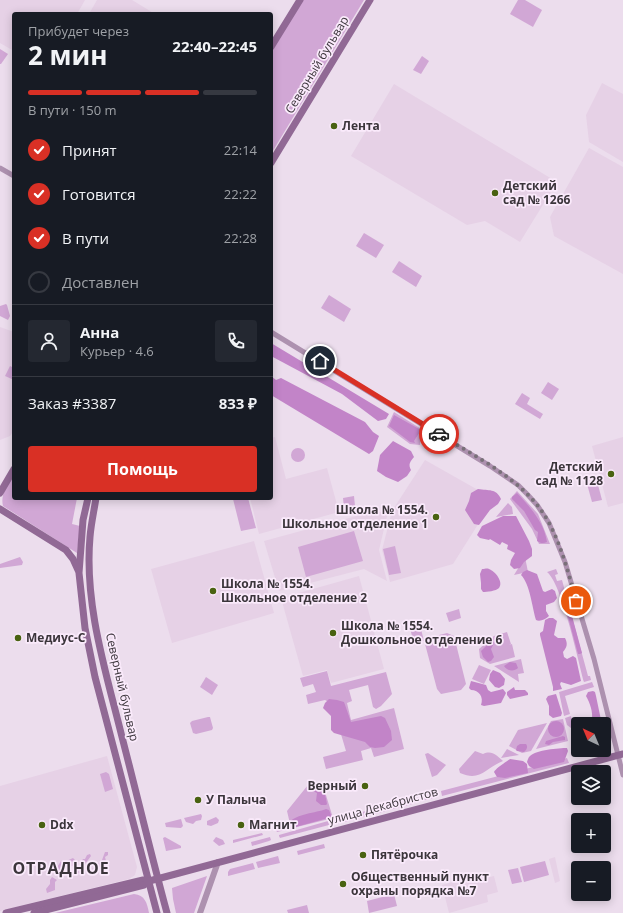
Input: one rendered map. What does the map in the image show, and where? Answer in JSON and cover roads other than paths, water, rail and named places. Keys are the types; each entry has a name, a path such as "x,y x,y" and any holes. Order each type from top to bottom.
{"main road":[{"path":"273,44 300,0"},
{"name":"Северный бульвар","path":"273,160 370,0"},
{"path":"0,492 12,472"},
{"name":"Северный бульвар","path":"88,500 83,520 79,573 85,628 92,662 157,913"},
{"name":"Северный бульвар","path":"96,500 90,537 89,564 93,611 108,682 166,913"},
{"path":"0,509 66,550 73,559 79,573"},
{"name":"улица Декабристов","path":"6,913 142,880 149,881 158,879 620,755"},
{"name":"улица Декабристов","path":"34,913 144,885 149,881"}],"street":[{"path":"0,168 12,175"},
{"path":"273,333 485,462 518,485 537,505 549,523 568,572 600,680 620,755 623,775"},
{"path":"200,913 218,862"}],"place":[{"name":"Лента","path":"334,126"},
{"name":"Детский сад № 1266","path":"495,193"},
{"name":"Детский сад № 1128","path":"611,474"},
{"name":"Школа № 1554. Школьное отделение 1","path":"436,517"},
{"name":"Школа № 1554. Школьное отделение 2","path":"213,591"},
{"name":"Школа № 1554. Дошкольное отделение 6","path":"333,633"},
{"name":"Медиус-С","path":"18,638"},
{"name":"Верный","path":"365,786"},
{"name":"У Палыча","path":"198,800"},
{"name":"Ddx","path":"42,825"},
{"name":"Магнит","path":"241,825"},
{"name":"Пятёрочка","path":"363,855"},
{"name":"Общественный пункт охраны порядка №7","path":"343,884"}],"district":[{"name":"ОТРАДНОЕ","path":"61,868"}]}
